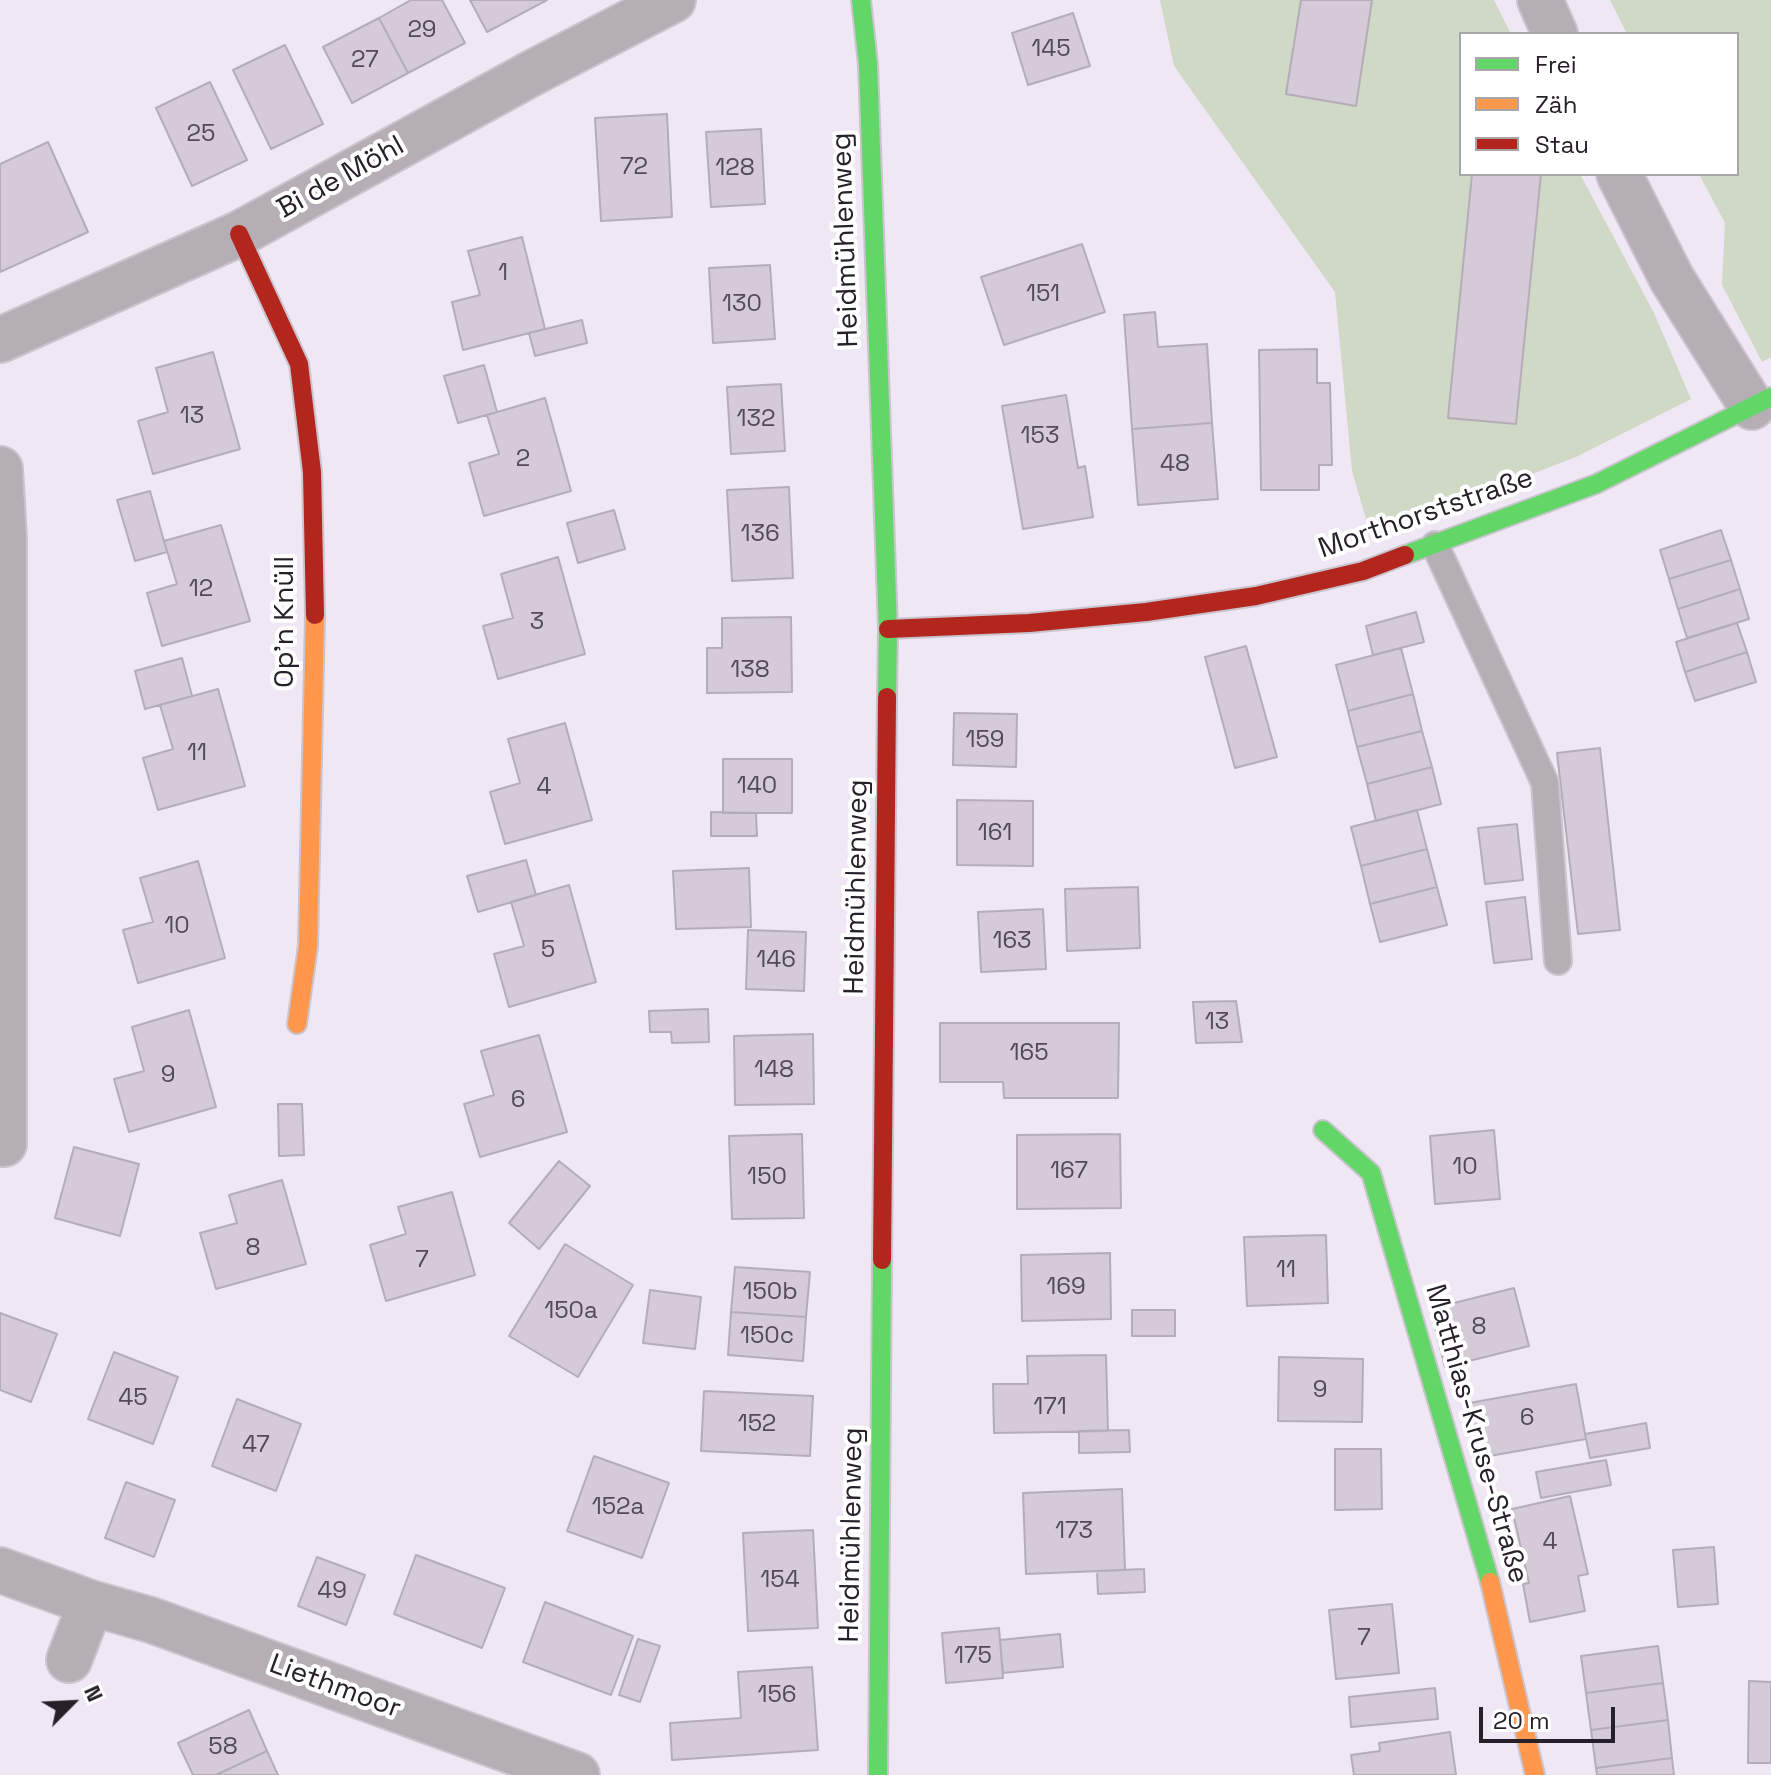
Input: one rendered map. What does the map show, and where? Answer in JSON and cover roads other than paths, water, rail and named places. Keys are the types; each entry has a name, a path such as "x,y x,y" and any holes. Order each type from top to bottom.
{"street":[{"name":"Bi de Möhl","path":"0,340 239,234 534,72 673,0"},
{"name":"Heidmühlenweg","path":"861,0 868,64 888,629 878,1775"},
{"path":"1540,0 1554,32"},
{"path":"1620,176 1672,279 1761,402"},
{"name":"Op'n Knüll","path":"239,234 299,364 312,472 315,624 308,946 297,1024"},
{"name":"Morthorststraße","path":"888,629 1029,623 1146,612 1256,596 1363,571 1596,484 1761,402"},
{"path":"0,469 4,539 4,1144"},
{"name":"Matthias-Kruse-Straße","path":"1323,1130 1371,1173 1484,1558 1535,1775"},
{"name":"Liethmoor","path":"0,1570 91,1603 151,1620 577,1775"},
{"path":"69,1660 91,1603"}],"lane":[{"path":"1435,545 1545,783 1558,961"}]}
